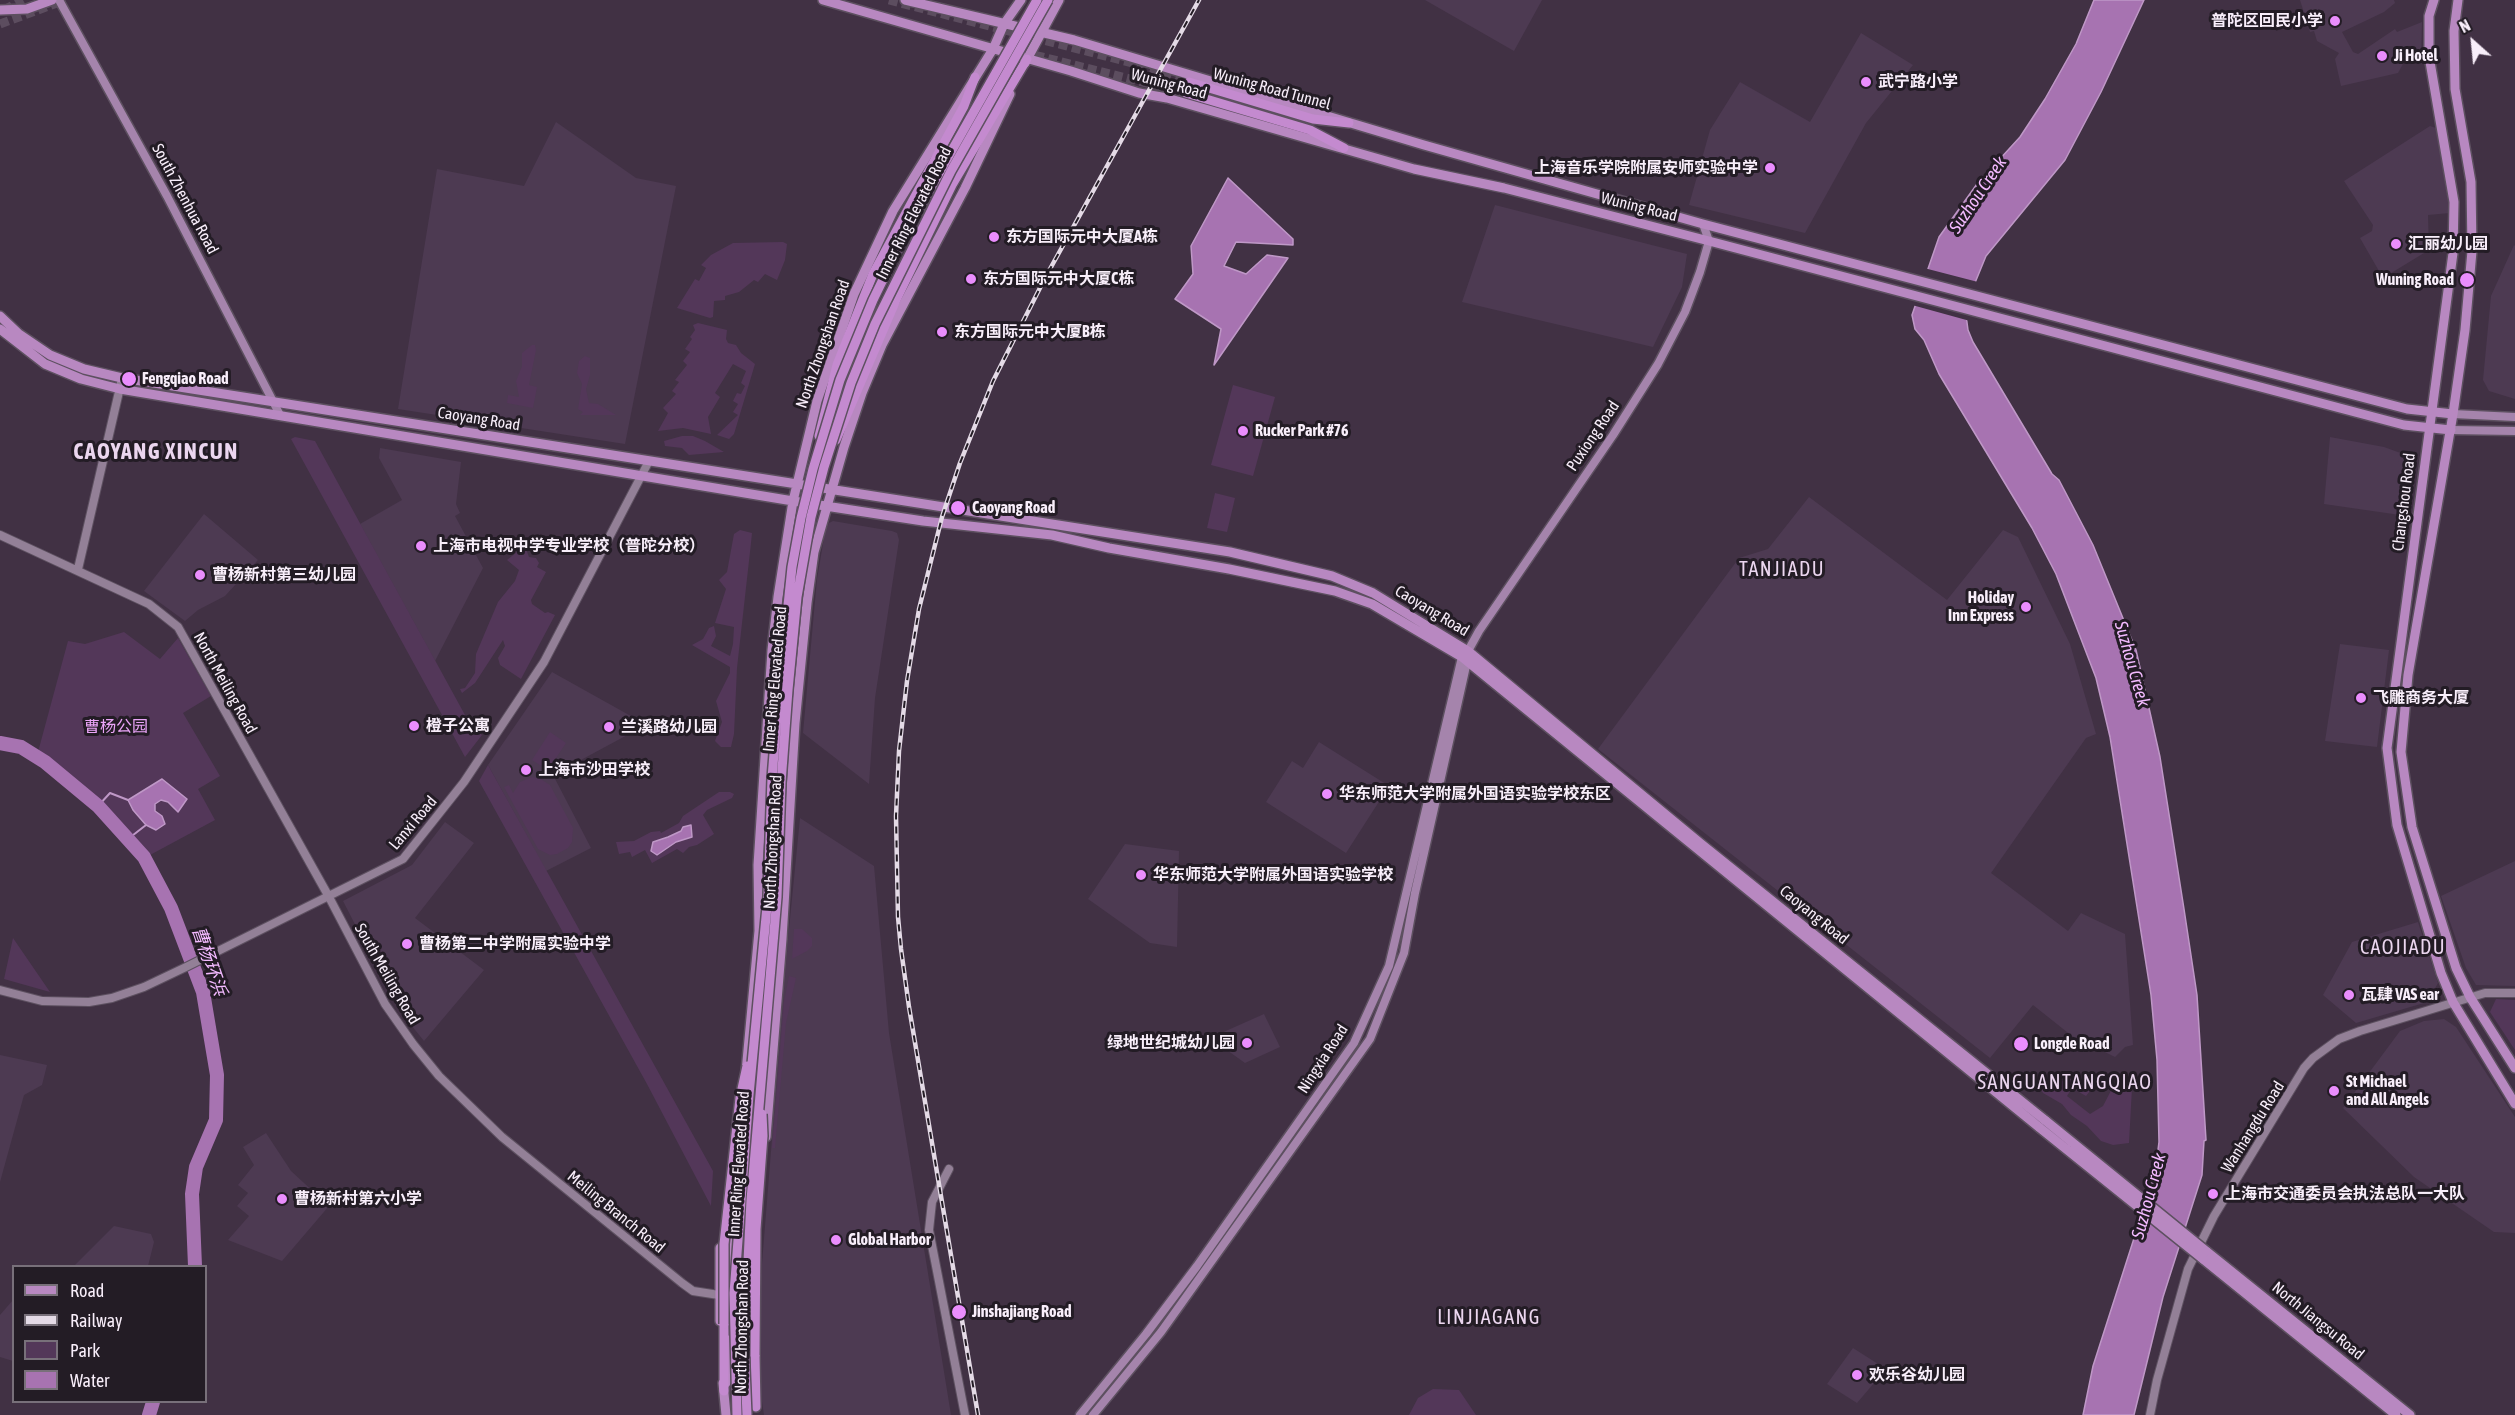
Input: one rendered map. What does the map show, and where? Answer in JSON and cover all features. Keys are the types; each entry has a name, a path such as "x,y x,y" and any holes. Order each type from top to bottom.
{"highway":[{"name":"Inner Ring Elevated Road","path":"737,1415 734,1293 768,896 778,692 792,567 801,518 840,380 873,300 908,228 1036,0"},
{"name":"Inner Ring Elevated Road","path":"747,1415 744,1343 745,1293 777,897 781,783 797,597 811,517 824,467 851,383 904,262 951,171 1048,0"},
{"path":"824,467 896,300 952,185 1027,59"},
{"path":"813,469 837,365 855,316 873,274 964,106 975,77"},
{"name":"Wuning Road Tunnel","path":"1188,82 1313,118 1349,123"},
{"name":"Wuning Road Tunnel","path":"1186,93 1310,130 1344,148"},
{"path":"724,1391 724,1244 740,1098 757,1013"},
{"path":"757,1411 756,1229 763,1136 760,1087"}],"main road":[{"path":"0,10 27,9 52,0"},
{"name":"South Zhenhua Road","path":"59,0 167,196 280,415"},
{"name":"Wuning Road","path":"823,0 1071,70 1139,93 1167,98 1414,169 1504,188 1733,247 2404,425 2451,430"},
{"name":"Wuning Road","path":"905,0 1041,32 1167,66 1349,123 1703,224 2407,409 2453,414"},
{"name":"North Zhongshan Road","path":"724,1391 729,1370 727,1307 743,1095 759,932 758,866 772,650 779,585 793,501 817,401 830,360 871,254 917,170 993,49 1004,24 1021,0"},
{"name":"North Zhongshan Road","path":"757,1411 753,1311 783,939 795,723 814,552 830,489 862,393 882,345 965,188 1027,59 1059,0"},
{"name":"Changshou Road","path":"2434,0 2429,16 2429,56 2454,202 2453,252 2387,748 2398,831 2425,924 2453,1002 2515,1104"},
{"name":"Changshou Road","path":"2458,0 2454,31 2455,89 2471,182 2472,251 2465,330 2451,430 2408,675 2401,752 2412,827 2456,968 2470,997 2515,1068"},
{"path":"1703,224 1709,241"},
{"name":"Puxiong Road","path":"1466,657 1479,631 1613,435 1658,364 1684,312 1709,241"},
{"name":"Caoyang Road","path":"0,316 20,334 50,355 84,369 122,378 1230,552 1332,576 1373,593 1466,657 1701,843 2043,1125 2205,1255"},
{"name":"Caoyang Road","path":"0,329 45,364 81,379 120,389 793,501 923,521 1052,535 1335,591 1372,604 1466,657"},
{"path":"2453,414 2515,417"},
{"path":"2451,430 2515,431"},
{"name":"Ningxia Road","path":"1080,1415 1146,1334 1197,1266 1354,1043 1389,966 1466,657"},
{"name":"Ningxia Road","path":"1093,1415 1161,1332 1370,1039 1404,953 1466,657"},
{"name":"North Zhongshan Road","path":"726,1415 719,1295 720,1245 735,1114 743,1095"},
{"name":"North Jiangsu Road","path":"2205,1255 2319,1347 2410,1415"},
{"name":"North Jiangsu Road","path":"2319,1347 2396,1415"}],"street":[{"path":"78,569 122,378"},
{"name":"Lanxi Road","path":"0,990 42,1001 89,1002 112,998 144,987 203,959 403,859 464,782 544,662 648,461"},
{"name":"North Meiling Road","path":"0,535 78,569 149,604 178,627 329,897"},
{"name":"South Meiling Road","path":"329,897 397,1023 439,1076 502,1137"},
{"name":"Wanhangdu Road","path":"2150,1415 2157,1380 2188,1269 2214,1216 2304,1068 2320,1051 2339,1039 2470,997 2492,992 2515,993"},
{"name":"Meiling Branch Road","path":"502,1137 682,1283 693,1291 719,1295"},
{"path":"949,1169 932,1202 929,1230 965,1415"}],"shaded area":[{"path":"1425,0 1542,0 1514,51"},
{"path":"2300,0 2394,0 2395,3 2384,12 2342,32 2353,52 2358,54 2395,29 2397,32 2422,22 2421,61 2404,62 2398,73 2341,86 2335,59 2339,53 2317,41 2314,31 2310,32"},
{"name":"上海音乐学院附属安师实验中学","path":"1861,33 1913,65 1866,123 1805,233 1689,205 1710,130 1740,82 1810,122"},
{"path":"556,122 636,178 676,186 625,444 398,409 437,169 524,186"},
{"path":"2430,126 2436,128 2450,213 2428,215 2429,250 2383,278 2360,238 2372,231 2373,225 2344,181"},
{"path":"1495,205 1687,254 1682,287 1653,347 1462,302"},
{"path":"2514,245 2515,399 2489,391 2483,380 2491,296"},
{"path":"2330,437 2384,447 2406,455 2414,463 2407,516 2324,504"},
{"name":"上海市电视中学专业学校（普陀分校）","path":"380,448 461,462 456,504 460,513 455,516 483,568 435,661 360,524 402,500 379,458"},
{"path":"1809,497 1947,600 2003,530 2018,537 2070,644 2096,734 2086,738 1991,873 2068,931 2081,913 2125,934 2133,1045 2125,1047 2115,1057 2072,1036 2033,1005 1990,1058 1598,749 1739,558 1768,549"},
{"name":"曹杨新村第三幼儿园","path":"204,514 258,560 225,596 198,610 185,621 144,591"},
{"path":"833,521 892,531 897,533 899,540 875,698 869,784 803,733 817,579 825,532 829,523"},
{"path":"2340,644 2389,650 2377,747 2325,741"},
{"name":"上海市沙田学校","path":"552,672 638,720 631,733 553,775 591,848 546,871 488,765"},
{"name":"华东师范大学附属外国语实验学校东区","path":"1319,742 1389,786 1346,853 1266,802 1292,761 1303,768"},
{"path":"800,818 874,866 889,1033 951,1415 764,1415 759,1382 759,1301"},
{"name":"曹杨第二中学附属实验中学","path":"445,822 474,843 415,918 484,970 424,1041 399,1010 343,901 412,865"},
{"name":"华东师范大学附属外国语实验学校","path":"1125,844 1179,851 1177,947 1150,943 1088,899"},
{"path":"2515,861 2515,986 2476,985 2466,968 2441,896"},
{"path":"2418,922 2438,983 2424,1003 2356,1023 2323,995 2352,942"},
{"name":"绿地世纪城幼儿园","path":"1264,1014 1280,1047 1245,1063 1210,1038"},
{"path":"2444,1019 2456,1027 2515,1117 2515,1233 2494,1232 2414,1177 2343,1108 2400,1031 2424,1021"},
{"path":"0,1055 47,1065 42,1085 24,1095 0,1182"},
{"name":"曹杨新村第六小学","path":"266,1133 291,1171 329,1206 282,1261 228,1240 249,1216 237,1206 248,1193 238,1185 254,1165 243,1147"},
{"path":"114,1226 151,1234 154,1242 148,1265 75,1265"},
{"path":"12,1301 12,1361 0,1357 0,1315"},
{"name":"欢乐谷幼儿园","path":"1853,1348 1886,1369 1857,1403 1827,1384"}],"green space":[{"path":"783,242 787,244 785,260 777,280 765,274 758,282 754,280 739,292 725,296 725,300 714,301 713,317 710,318 677,308 695,279 699,281 706,268 701,265 711,255 733,243"},
{"path":"698,323 727,330 728,343 736,345 741,353 755,364 734,434 729,439 717,435 738,415 733,412 738,404 733,401 737,393 741,394 745,386 741,383 746,371 733,364 715,393 720,397 708,417 711,434 683,428 658,431 668,413 663,408 676,394 672,391 679,382 675,380 687,365 683,361 690,352 685,349 695,330 693,325"},
{"path":"535,345 536,350 529,385 537,387 533,408 507,403 508,395 519,397 516,381 522,366 522,353"},
{"path":"585,356 590,358 590,375 586,389 589,403 598,404 616,415 580,415 583,412 578,409 582,384 577,373 579,361"},
{"name":"Rucker Park #76","path":"1233,385 1275,397 1253,476 1211,465"},
{"path":"682,436 693,436 724,452 689,455 682,448 665,446 664,441"},
{"path":"295,437 315,441 471,726 482,735 465,757 291,439"},
{"path":"1215,493 1235,498 1227,532 1207,528"},
{"path":"740,530 752,533 737,668 734,734 731,747 721,747 715,741 722,722 716,701 730,673 730,667 692,645 703,639 709,628 714,626 716,636 711,646 730,656 734,627 715,623 726,589 719,580 727,572 734,534"},
{"path":"526,549 529,557 536,558 539,563 537,567 546,572 531,600 532,604 545,613 555,615 521,679 500,665 498,658 505,646 503,640 475,683 462,693 460,689 465,688 475,673 476,654 498,602 515,581 519,570 507,560 517,552"},
{"name":"曹杨公园","path":"124,632 160,659 178,638 211,696 183,713 220,776 198,789 215,820 150,855 86,791 38,752 68,641 85,644"},
{"path":"550,732 566,743 548,770 532,760"},
{"path":"488,765 713,1171 711,1206 647,1084 479,781"},
{"path":"532,777 539,778 550,785 573,828 572,842 568,848 557,854 550,855 538,849 504,787 509,785 513,793 520,782"},
{"path":"719,792 734,794 732,798 707,810 703,815 714,834 697,845 689,847 683,853 677,849 652,863 645,850 632,857 630,852 619,854 616,842 634,841 651,832 660,831 661,833 679,823 683,816"},
{"path":"794,929 802,929 812,938 812,946 792,959"},
{"path":"13,938 50,992 4,979"},
{"path":"789,976 796,978 786,1023 775,1148 772,1148 784,1002"},
{"path":"2496,999 2515,1000 2515,1050 2490,1012"},
{"path":"2084,1076 2092,1081 2093,1087 2086,1096 2072,1088 2067,1096 2090,1114 2103,1106 2115,1083 2122,1079 2130,1082 2132,1088 2129,1143 2113,1145 2101,1141 2062,1104 2043,1093 2041,1089 2044,1085"},
{"path":"1433,1389 1459,1390 1476,1415 1409,1415 1418,1398"}],"water":[{"name":"Suzhou Creek","path":"2094,0 2144,0 2101,92 2065,160 1986,256 1970,295 1966,315 1968,330 1973,342 2052,474 2059,480 2093,545 2136,650 2160,757 2184,909 2197,995 2206,1140 2204,1141 2202,1175 2163,1297 2134,1415 2083,1415 2093,1366 2155,1173 2159,1142 2157,1060 2151,995 2110,737 2096,678 2056,574 2032,528 1939,374 1924,340 1915,329 1912,315 1939,237 1977,184 2020,137 2045,99 2076,44"},
{"path":"1228,178 1293,239 1293,245 1236,242 1224,266 1246,274 1267,255 1288,258 1214,365 1221,329 1175,299 1193,274 1191,246"},
{"path":"162,779 187,799 178,812 168,802 161,800 155,804 155,811 162,816 165,824 156,830 146,825 128,800"},
{"path":"691,825 692,837 676,842 657,855 651,851 653,842"}],"pier":[{"path":"1924,268 1978,282 1970,307 1970,321 1912,305"}],"waterway":[{"name":"曹杨环浜","path":"0,743 21,747 45,762 98,806 144,857 171,908 203,992 217,1075 216,1120 196,1167 192,1194 195,1265"},
{"path":"98,806 110,793 128,800"},
{"path":"128,839 146,825"},
{"name":"曹杨环浜","path":"149,1415 153,1403"}],"tunnel":[{"path":"4,10 23,0"},
{"path":"0,24 65,0"},
{"path":"889,0 1152,68 1189,82"},
{"path":"1022,52 1186,93"}],"railway":[{"path":"978,1415 901,949 896,816 899,751 907,681 919,609 942,517 960,463 993,381 1045,278 1199,0"}],"place":[{"name":"普陀区回民小学","path":"2335,21"},
{"name":"Ji Hotel","path":"2382,56"},
{"name":"武宁路小学","path":"1866,82"},
{"name":"上海音乐学院附属安师实验中学","path":"1770,168"},
{"name":"东方国际元中大厦A栋","path":"994,237"},
{"name":"汇丽幼儿园","path":"2396,244"},
{"name":"东方国际元中大厦C栋","path":"971,279"},
{"name":"Wuning Road","path":"2467,280"},
{"name":"东方国际元中大厦B栋","path":"942,332"},
{"name":"Fengqiao Road","path":"129,379"},
{"name":"Rucker Park #76","path":"1243,431"},
{"name":"Caoyang Road","path":"958,508"},
{"name":"上海市电视中学专业学校（普陀分校）","path":"421,546"},
{"name":"曹杨新村第三幼儿园","path":"200,575"},
{"name":"Holiday Inn Express","path":"2026,607"},
{"name":"飞雕商务大厦","path":"2361,698"},
{"name":"橙子公寓","path":"414,726"},
{"name":"兰溪路幼儿园","path":"609,727"},
{"name":"上海市沙田学校","path":"526,770"},
{"name":"华东师范大学附属外国语实验学校东区","path":"1327,794"},
{"name":"华东师范大学附属外国语实验学校","path":"1141,875"},
{"name":"曹杨第二中学附属实验中学","path":"407,944"},
{"name":"瓦肆 VAS ear","path":"2349,995"},
{"name":"绿地世纪城幼儿园","path":"1247,1043"},
{"name":"Longde Road","path":"2021,1044"},
{"name":"St Michael and All Angels","path":"2334,1091"},
{"name":"上海市交通委员会执法总队一大队","path":"2213,1194"},
{"name":"曹杨新村第六小学","path":"282,1199"},
{"name":"Global Harbor","path":"836,1240"},
{"name":"Jinshajiang Road","path":"959,1312"},
{"name":"欢乐谷幼儿园","path":"1857,1375"}],"district":[{"name":"CAOYANG XINCUN","path":"156,452"},
{"name":"TANJIADU","path":"1782,570"},
{"name":"CAOJIADU","path":"2403,948"},
{"name":"SANGUANTANGQIAO","path":"2065,1083"},
{"name":"LINJIAGANG","path":"1489,1318"}]}
